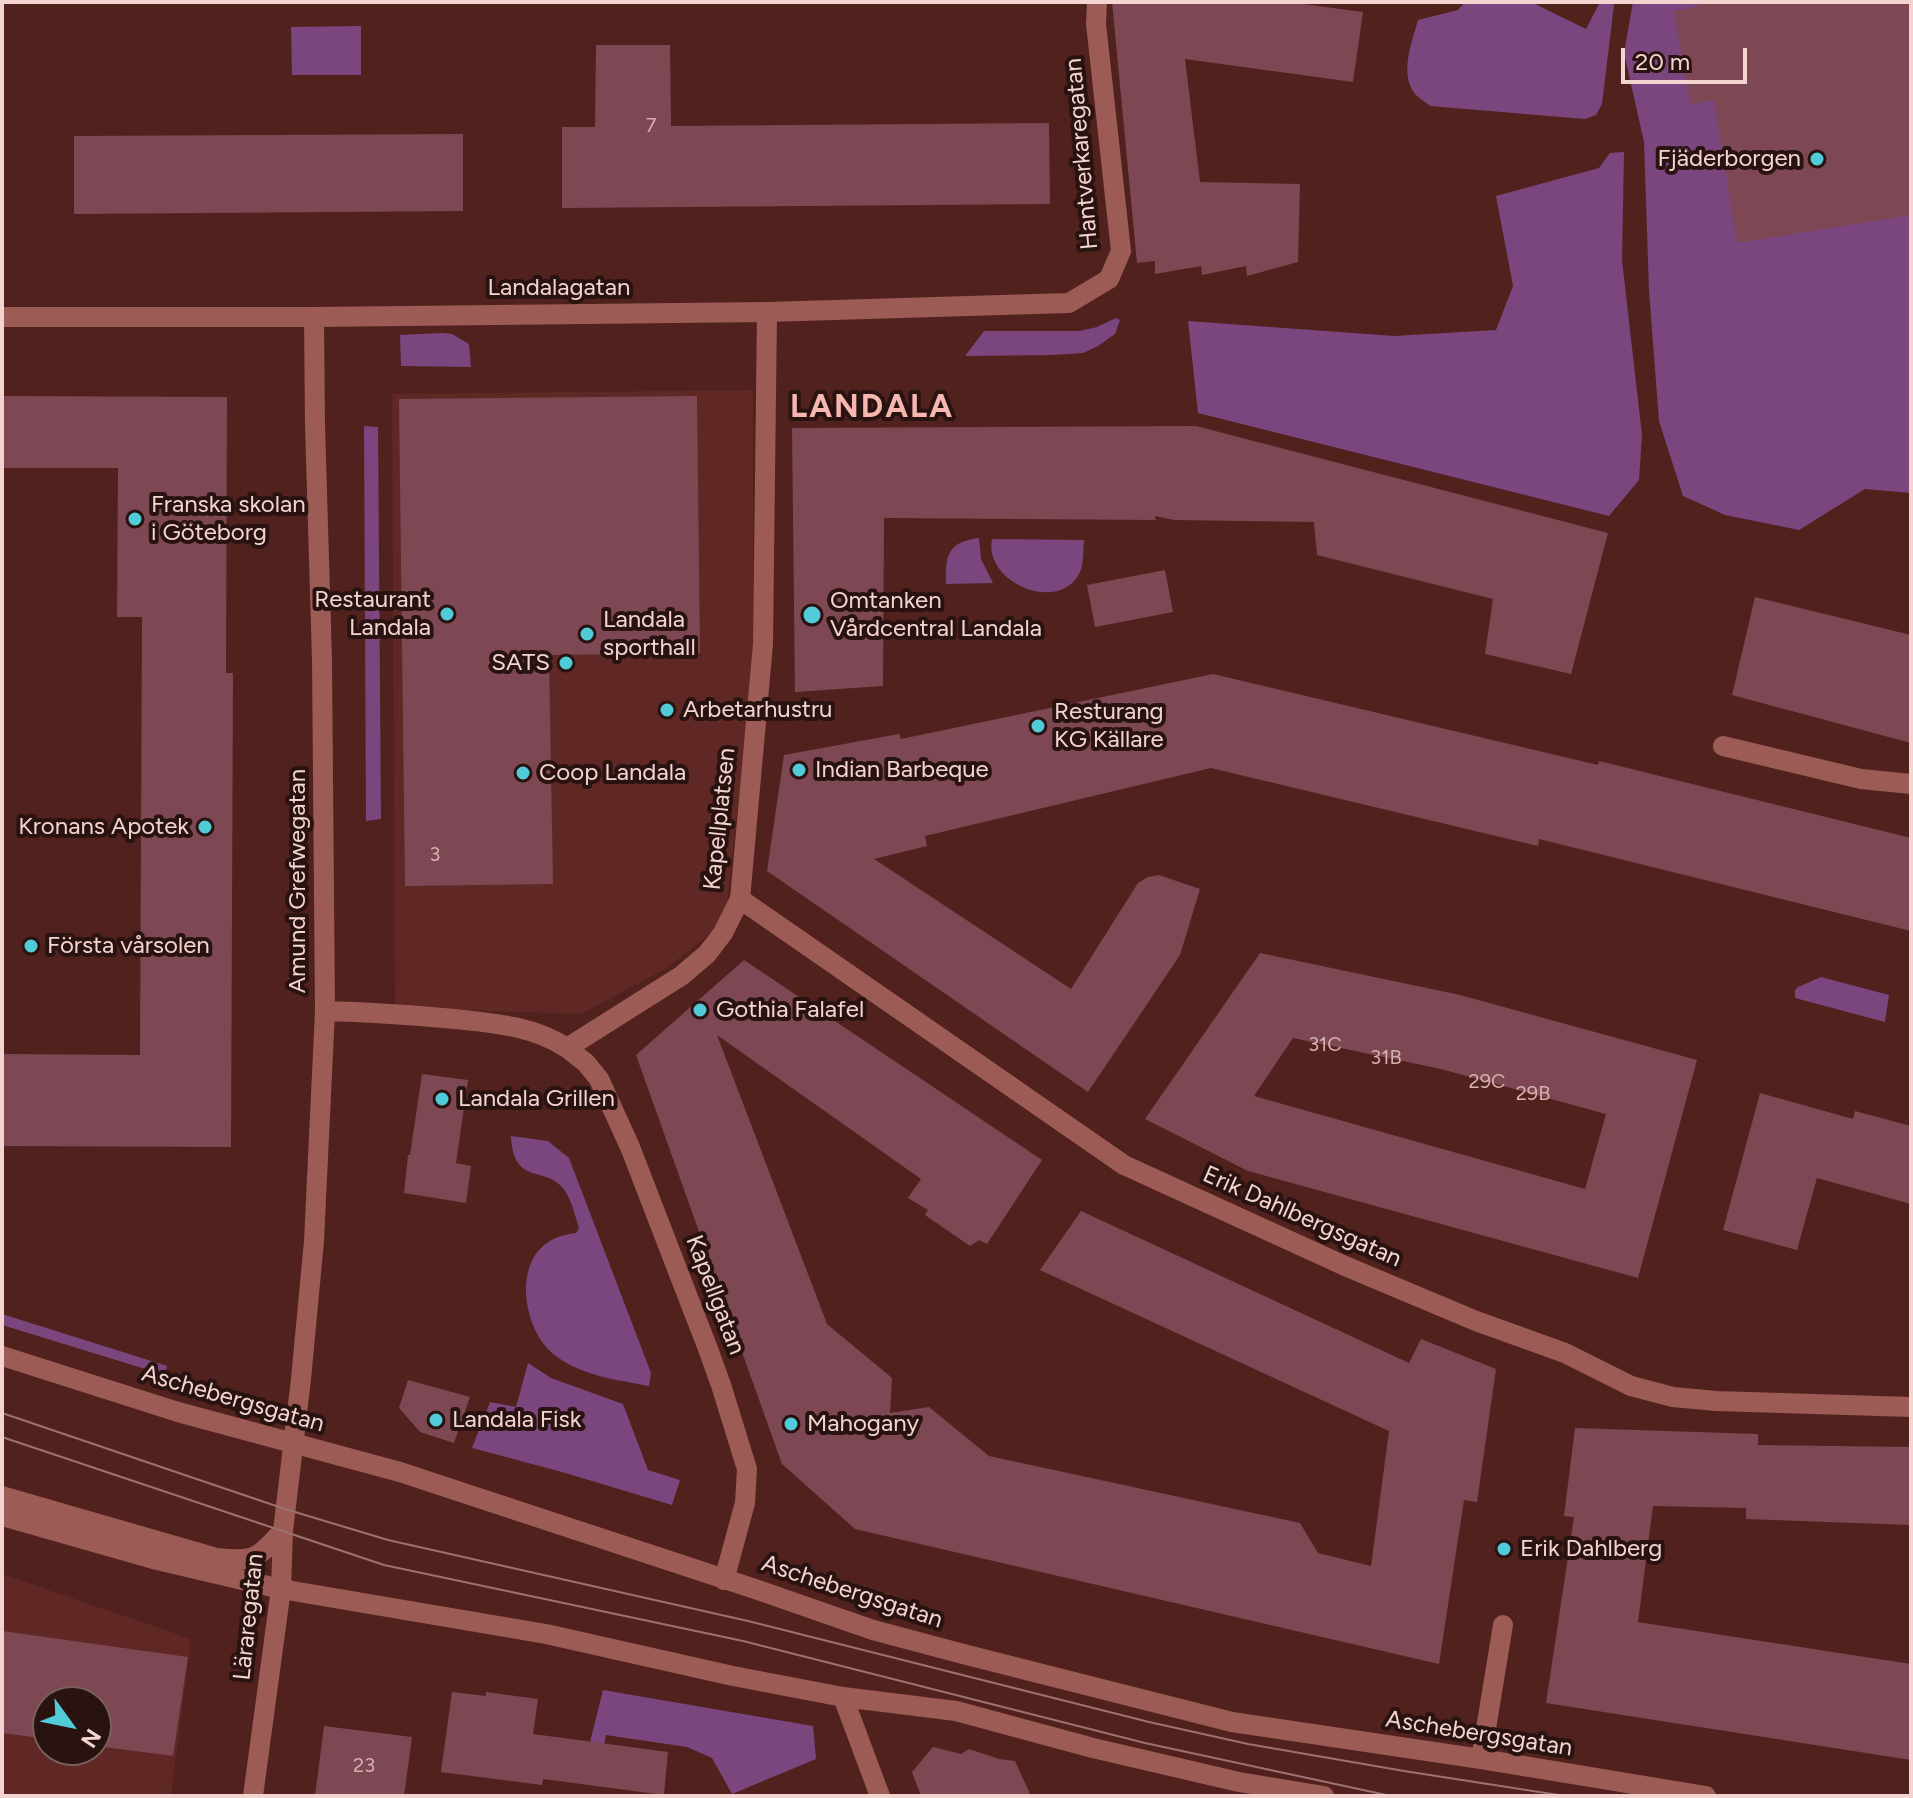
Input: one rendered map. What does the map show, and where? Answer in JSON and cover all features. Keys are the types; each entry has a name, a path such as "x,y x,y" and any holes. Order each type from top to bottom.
{"street":[{"name":"Hantverkaregatan","path":"1097,2 1096,24 1121,251 1109,279"},
{"name":"Landalagatan","path":"2,317 767,312 1069,303 1109,279"},
{"name":"Kapellplatsen","path":"567,1048 681,976 707,954 723,933 740,899 763,644 767,312"},
{"name":"Amund Grefwegatan","path":"292,1444 314,1241 325,1011 322,660 314,317"},
{"path":"1723,746 1861,779 1911,784"},
{"name":"Erik Dahlbergsgatan","path":"740,899 1124,1165 1345,1266 1476,1321 1565,1353 1631,1386 1673,1397 1911,1407"},
{"path":"325,1011 387,1013 490,1023 530,1030 551,1037 567,1048"},
{"name":"Kapellgatan","path":"567,1048 586,1063 599,1079 630,1147 708,1349 747,1469 745,1503 724,1580"},
{"name":"Aschebergsgatan","path":"2,1356 178,1412 411,1476 873,1630 1232,1722 1706,1796"},
{"name":"Läraregatan","path":"253,1796 281,1589 292,1444"},
{"path":"2,1496 217,1558 243,1561 261,1554 283,1531"},
{"path":"2,1516 153,1559 281,1589 546,1634 843,1697 956,1711 1093,1748 1239,1782 1324,1796"},
{"path":"1481,1759 1503,1625"},
{"path":"843,1697 880,1796"}],"shaded area":[{"path":"1465,2 1531,2 1586,29 1600,2 1614,5 1602,104 1596,115 1585,119 1430,106 1417,96 1410,86 1407,67 1418,20 1458,10"},
{"path":"1633,2 1911,2 1911,493 1865,489 1799,530 1725,515 1683,496 1659,421 1649,291 1644,142 1624,53"},
{"path":"361,26 361,75 292,75 291,27"},
{"path":"1624,152 1622,260 1642,435 1639,480 1609,516 1198,413 1188,321 1394,336 1496,330 1513,286 1496,196 1599,168 1610,153"},
{"path":"1116,318 1120,320 1115,334 1083,353 965,356 984,331 1080,331"},
{"path":"452,334 469,344 471,367 401,366 400,335"},
{"path":"753,390 752,679 725,922 667,968 581,1014 395,1008 392,394"},
{"path":"364,426 378,427 381,819 366,821"},
{"path":"979,538 981,559 993,583 946,584 950,552 961,543"},
{"path":"992,539 1084,540 1080,572 1070,585 1057,591 1041,592 1025,588 999,569 992,555"},
{"path":"1821,977 1889,995 1885,1022 1795,998 1798,987"},
{"path":"511,1136 548,1141 569,1158 651,1373 649,1386 601,1376 566,1363 545,1346 537,1332 527,1300 529,1268 536,1254 547,1243 576,1233 579,1228 565,1191 550,1178 532,1173 518,1163"},
{"path":"2,1314 167,1366 165,1375 2,1325"},
{"path":"528,1363 551,1378 623,1404 648,1470 680,1480 672,1505 472,1448 490,1402 516,1407"},
{"path":"2,1574 191,1639 171,1796 2,1796"},
{"path":"603,1690 813,1726 816,1759 732,1794 712,1758 687,1747 606,1735 604,1745 590,1742"}],"building":[{"path":"1112,2 1288,2 1363,12 1353,82 1185,59 1200,182 1300,184 1298,262 1247,276 1246,266 1202,275 1201,266 1155,274 1155,261 1137,263"},
{"name":"Fjäderborgen","path":"1698,2 1911,2 1911,215 1737,243 1714,100 1690,104 1674,11 1698,7"},
{"path":"596,45 670,45 671,126 1049,123 1050,204 562,208 562,127 595,127"},
{"path":"463,134 463,211 74,214 74,136"},
{"path":"2,396 227,397 226,673 233,673 231,1147 2,1146 2,1054 140,1055 142,617 117,617 118,468 2,468"},
{"path":"697,396 700,653 549,655 553,884 405,886 399,399"},
{"path":"1196,426 1608,533 1571,674 1485,654 1493,599 1317,555 1314,522 1174,520 1155,516 1156,520 884,518 883,686 795,692 792,428"},
{"path":"1165,570 1173,612 1095,627 1087,585"},
{"path":"1755,597 1911,635 1911,743 1732,695"},
{"path":"1213,674 1598,765 1599,761 1911,838 1911,931 1539,839 1538,846 1211,768 925,836 927,846 874,859 1071,989 1138,883 1159,875 1200,889 1180,955 1088,1092 767,871 784,755 899,734 901,739"},
{"path":"1260,953 1460,995 1697,1060 1638,1278 1248,1171 1145,1119","holes":["1293,1038 1441,1069 1606,1114 1585,1189 1254,1096"]},
{"path":"744,960 1042,1160 987,1244 979,1240 970,1246 925,1215 928,1210 908,1198 921,1179 717,1035 827,1324 892,1378 890,1413 929,1407 989,1456 1300,1523 1318,1553 1371,1566 1389,1431 1040,1270 1081,1211 1409,1363 1421,1339 1496,1369 1477,1502 1464,1500 1439,1664 855,1529 782,1464 636,1055"},
{"path":"422,1074 468,1080 456,1163 471,1166 466,1203 404,1193"},
{"path":"1760,1093 1853,1119 1855,1111 1911,1126 1911,1204 1817,1178 1797,1250 1723,1230"},
{"name":"Landala Fisk","path":"408,1380 470,1397 454,1443 420,1432 399,1408"},
{"path":"1575,1428 1758,1434 1758,1445 1911,1447 1911,1525 1746,1519 1746,1508 1653,1506 1638,1622 1911,1664 1911,1760 1546,1703 1574,1517 1564,1516"},
{"path":"2,1631 188,1657 173,1756 112,1748 112,1686 32,1686 32,1737 2,1733"},
{"path":"452,1692 486,1696 486,1692 538,1699 533,1734 668,1752 664,1795 543,1779 542,1785 441,1772"},
{"path":"324,1726 412,1737 404,1796 315,1796"},
{"path":"933,1747 961,1754 969,1749 1015,1761 1031,1796 921,1796 912,1772"}],"tram line":[{"path":"2,1413 285,1509 388,1540 748,1621 1248,1744 1565,1796"},
{"path":"2,1437 384,1565 743,1641 1145,1743 1391,1796"}],"place":[{"name":"Fjäderborgen","path":"1817,159"},
{"name":"Franska skolan i Göteborg","path":"135,519"},
{"name":"Restaurant Landala","path":"447,614"},
{"name":"Omtanken Vårdcentral Landala","path":"812,615"},
{"name":"Landala sporthall","path":"587,634"},
{"name":"SATS","path":"566,663"},
{"name":"Arbetarhustru","path":"667,710"},
{"name":"Resturang KG Källare","path":"1038,726"},
{"name":"Indian Barbeque","path":"799,770"},
{"name":"Coop Landala","path":"523,773"},
{"name":"Kronans Apotek","path":"205,827"},
{"name":"Första vårsolen","path":"31,946"},
{"name":"Gothia Falafel","path":"700,1010"},
{"name":"Landala Grillen","path":"442,1099"},
{"name":"Landala Fisk","path":"436,1420"},
{"name":"Mahogany","path":"791,1424"},
{"name":"Erik Dahlberg","path":"1504,1549"}],"district":[{"name":"LANDALA","path":"872,408"}]}
